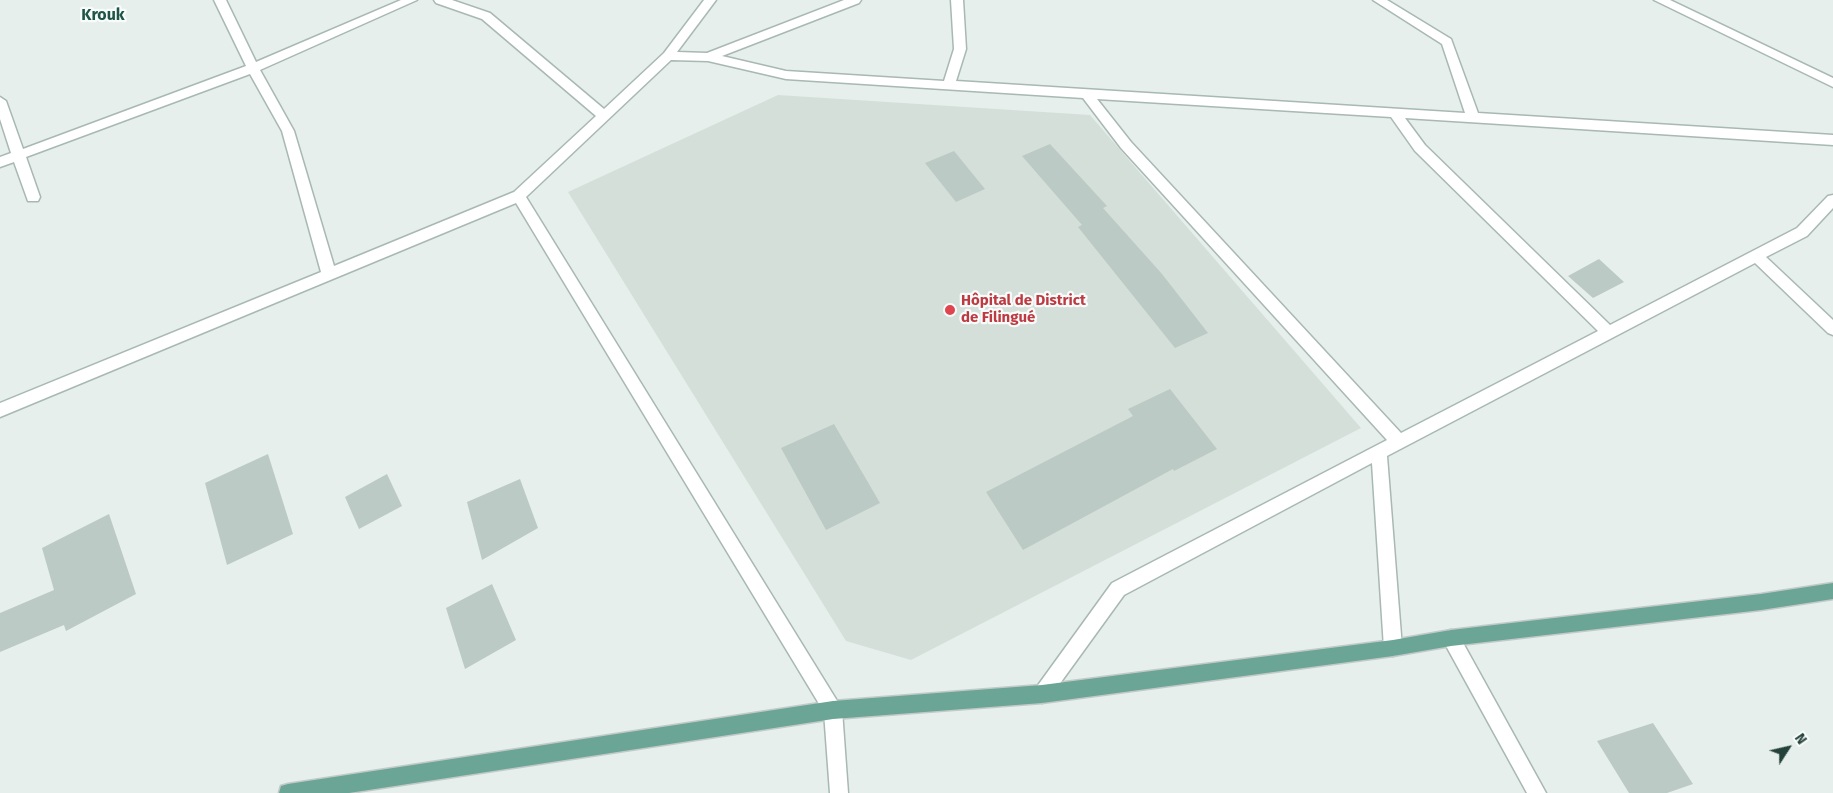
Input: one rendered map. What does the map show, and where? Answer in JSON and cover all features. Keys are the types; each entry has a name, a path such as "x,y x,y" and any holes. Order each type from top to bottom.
{"main road":[{"path":"288,793 833,710 1042,694 1393,648 1451,638 1762,602 1833,591"}],"street":[{"path":"220,0 253,68 288,131 329,274"},
{"path":"0,162 253,68 411,0"},
{"path":"440,0 486,16 604,116"},
{"path":"0,410 519,196 668,56 710,0"},
{"path":"708,57 855,0"},
{"path":"949,85 960,49 957,0"},
{"path":"1379,0 1447,42 1473,118"},
{"path":"1660,0 1833,83"},
{"path":"668,56 708,57 786,75 1833,140"},
{"path":"1088,94 1126,145 1399,442"},
{"path":"0,101 33,197"},
{"path":"1395,113 1420,148 1609,333"},
{"path":"519,196 833,710 839,793"},
{"path":"1042,694 1118,589 1757,257 1802,232 1833,200"},
{"path":"1757,257 1833,329"},
{"path":"1379,452 1393,648"},
{"path":"1451,638 1537,793"}],"shaded area":[{"name":"Hôpital de District de Filingué","path":"778,95 1090,115 1361,428 911,660 846,641 568,192"}],"building":[{"path":"1050,144 1107,206 1103,208 1162,274 1208,333 1175,348 1078,227 1082,225 1022,156"},
{"path":"954,151 985,189 956,202 925,163"},
{"path":"1599,259 1624,282 1593,298 1568,276"},
{"path":"1170,389 1217,449 1174,471 1173,469 1023,550 986,492 1133,416 1128,409"},
{"path":"834,424 880,503 826,530 781,448"},
{"path":"268,454 293,534 227,565 205,483"},
{"path":"387,474 402,506 359,529 345,497"},
{"path":"520,479 538,528 482,560 467,502"},
{"path":"109,514 136,594 66,631 64,625 0,652 0,613 54,590 42,548"},
{"path":"492,584 516,640 465,669 446,608"},
{"path":"1653,723 1693,784 1667,793 1629,793 1597,741"}],"place":[{"name":"Hôpital de District de Filingué","path":"950,310"}],"district":[{"name":"Krouk","path":"103,16"}]}
